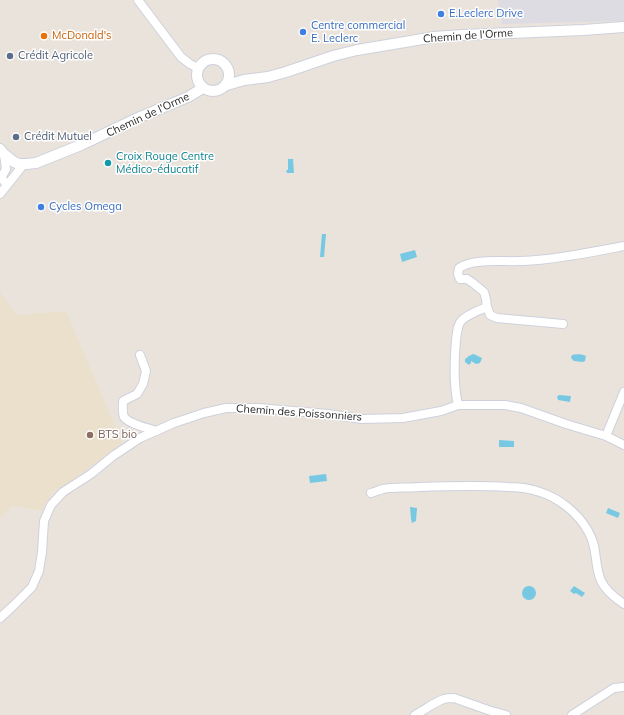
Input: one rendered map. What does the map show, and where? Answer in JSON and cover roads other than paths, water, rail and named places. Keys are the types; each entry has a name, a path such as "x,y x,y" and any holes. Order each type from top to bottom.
{"street":[{"path":"138,0 181,57 198,68"},
{"name":"Chemin de l'Orme","path":"227,84 268,77 356,50 427,38 624,27"},
{"path":"210,59 221,61 228,68 229,73 227,84 214,92 203,88 197,74 198,68 201,64 210,59"},
{"path":"229,73 244,80"},
{"name":"Chemin de l'Orme","path":"22,167 70,150 140,117 188,97 203,88"},
{"path":"2,152 22,167"},
{"path":"0,178 6,169 2,152"},
{"path":"0,178 9,176 22,167"},
{"path":"0,194 22,167"},
{"path":"0,178 7,185"},
{"path":"563,324 497,318 490,315 484,292 467,279 460,279 458,274 459,268 464,265 480,262 522,261 574,256 624,246"},
{"path":"458,405 455,391 454,367 458,327 462,319 487,307"},
{"path":"140,355 146,371 143,384 137,394 123,401 122,410 125,418 131,423 156,431"},
{"path":"606,436 624,392"},
{"name":"Chemin des Poissonniers","path":"0,618 32,587 39,571 44,520 51,506 63,492 91,474 124,448 140,438 174,423 204,413 226,408 258,408 328,414 362,419 403,418 441,411 458,405 505,405 521,408 606,436 624,445"},
{"path":"371,493 383,488 495,486 528,489 552,497 574,513 583,523 593,542 601,581 606,590 624,604"},
{"path":"572,715 614,688 624,687"},
{"path":"415,715 439,701 454,698 506,715"}],"water":[{"path":"288,159 293,159 294,173 287,173 286,170 288,170"},
{"path":"322,234 326,234 324,257 320,257"},
{"path":"415,250 417,257 402,262 400,254"},
{"path":"473,354 482,358 480,363 476,364 471,361 469,365 465,362 465,359"},
{"path":"579,354 586,356 585,361 574,361 571,358 572,355"},
{"path":"559,395 571,396 570,402 558,400 557,397"},
{"path":"499,440 514,441 514,447 499,447"},
{"path":"326,474 327,481 310,483 309,476"},
{"path":"410,507 417,508 416,521 412,523 411,519"},
{"path":"608,508 620,513 618,518 606,513"},
{"path":"526,586 532,586 536,590 536,596 532,600 526,600 522,596 522,590"},
{"path":"574,586 585,593 582,597 570,591"}],"place":[{"name":"E.Leclerc Drive","path":"441,14"},
{"name":"Centre commercial E. Leclerc","path":"303,32"},
{"name":"McDonald's","path":"44,36"},
{"name":"Crédit Agricole","path":"10,56"},
{"name":"Crédit Mutuel","path":"16,137"},
{"name":"Croix Rouge Centre Médico-éducatif","path":"108,163"},
{"name":"Cycles Omega","path":"41,207"},
{"name":"BTS bio","path":"90,435"}]}
